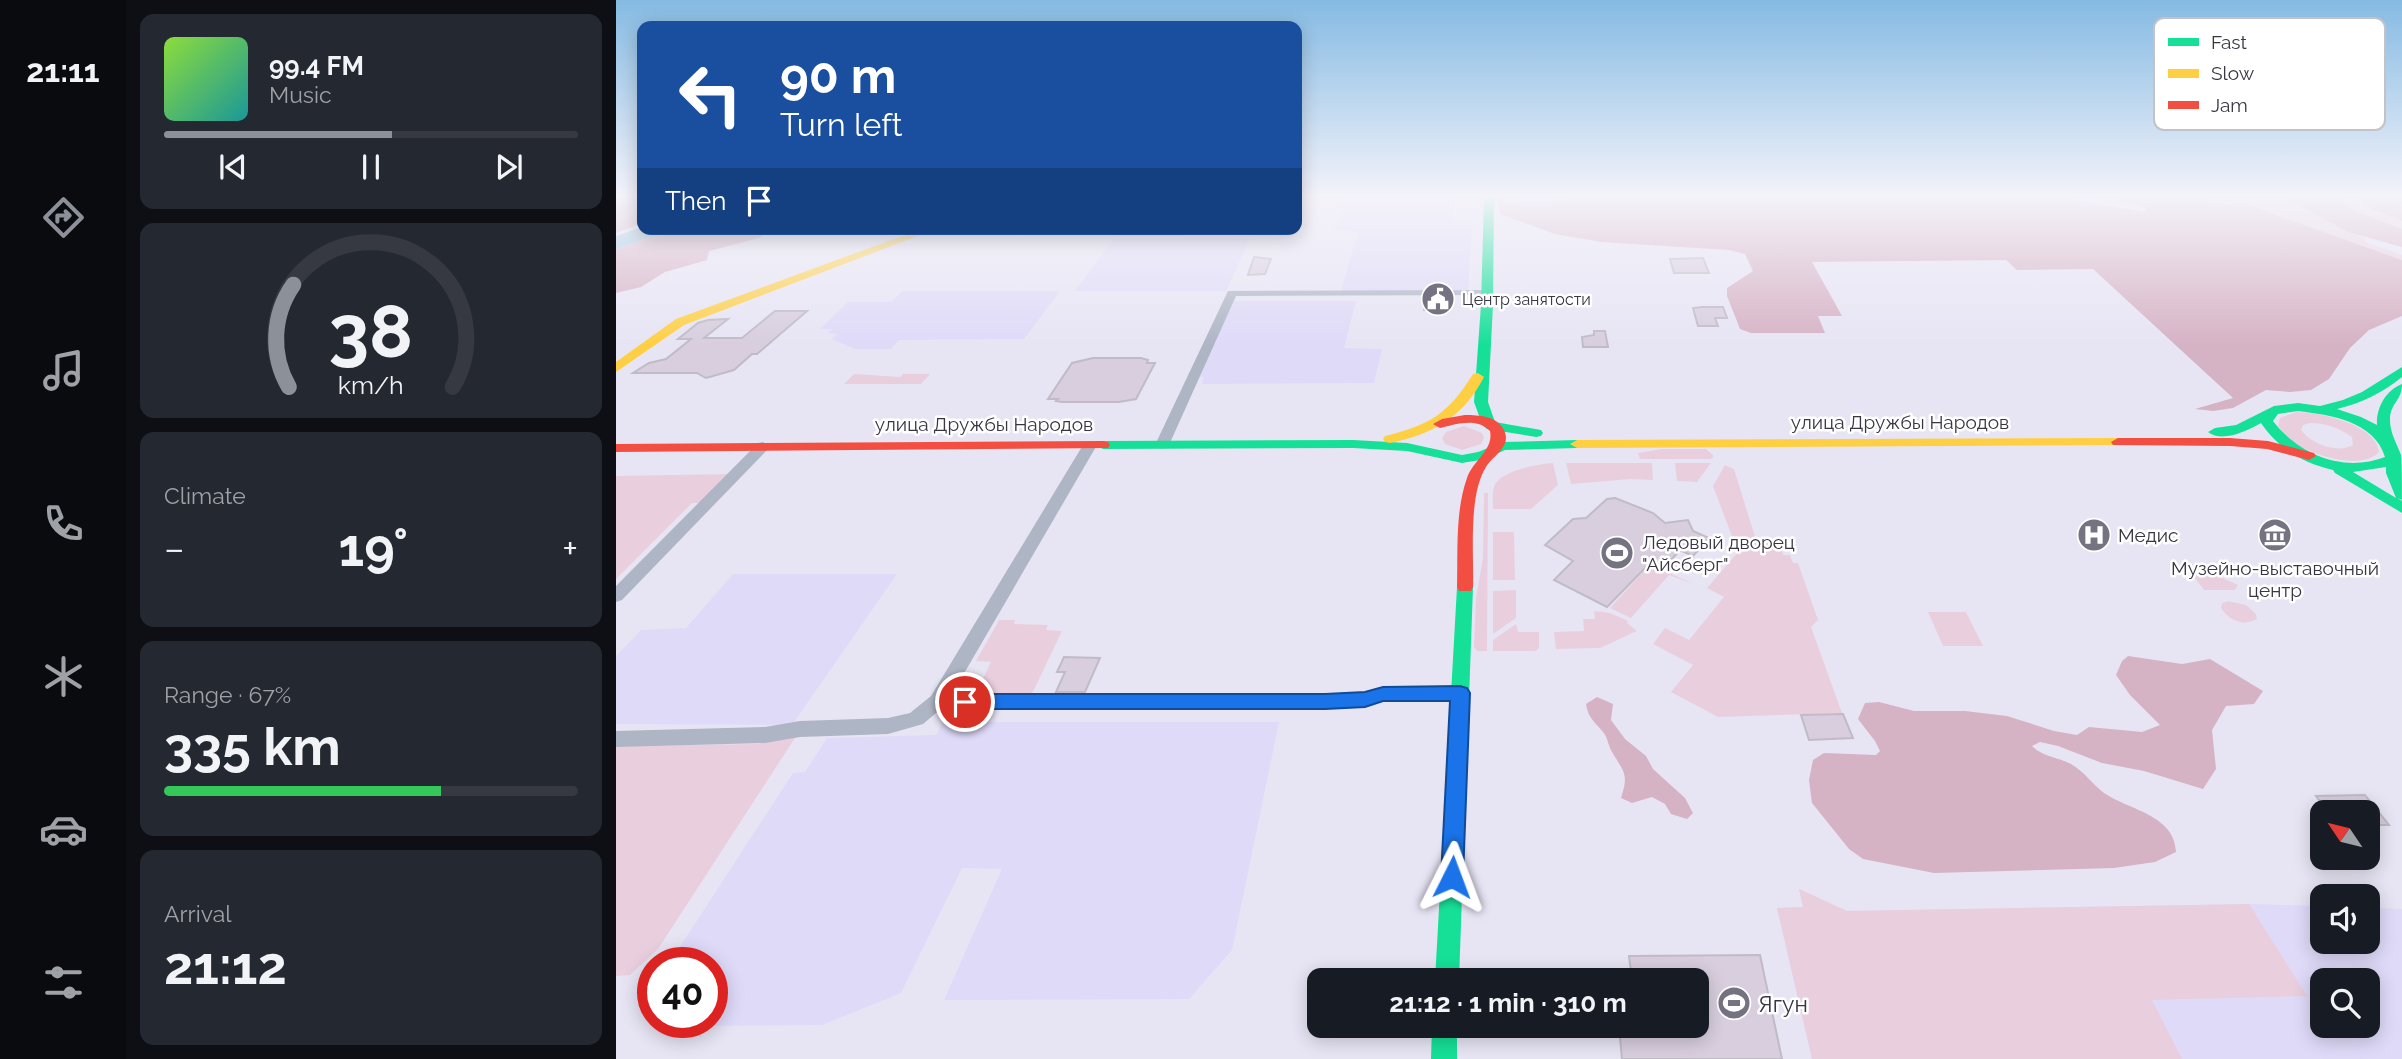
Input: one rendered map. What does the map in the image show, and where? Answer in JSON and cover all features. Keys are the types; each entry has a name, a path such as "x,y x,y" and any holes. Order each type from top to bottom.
{"main road":[{"path":"616,368 662,333 686,319 884,246"},
{"path":"1448,968 1468,511 1477,469 1499,438 1482,408 1488,246"},
{"path":"1468,511 1462,474 1428,442 1428,435 1458,411 1468,398 1482,366"},
{"path":"2310,408 2345,405 2367,398 2402,371"},
{"path":"2402,388 2386,401 2381,411 2381,424 2393,451 2393,473 2402,495"},
{"name":"улица Дружбы Народов","path":"1438,425 1465,418 1530,433 2211,432 2239,429 2287,407 2310,408"},
{"path":"2310,408 2357,421 2379,433 2393,451"},
{"path":"2269,414 2267,424 2273,434 2285,444 2374,489 2402,509"},
{"path":"1353,444 1407,437 1438,425"},
{"name":"улица Дружбы Народов","path":"616,448 1353,444 1407,447 1469,458 1508,445 1534,444 2230,442 2268,445 2312,458"},
{"path":"2312,458 2344,467 2370,468 2385,465 2393,451"},
{"path":"1444,1059 1445,1038"}],"street":[{"path":"1162,445 1232,293 1488,293"},
{"path":"616,739 765,735 800,729 888,726 916,719 939,701 1090,445"},
{"path":"616,596 763,446"},
{"path":"939,701 1325,702 1365,700 1383,694 1460,693"}],"shaded area":[{"path":"623,246 727,246 709,251 707,260 665,272 641,287 616,293 616,249"},
{"path":"1108,246 1247,246 1226,291 1075,291"},
{"path":"1354,246 1471,246 1468,291 1341,291"},
{"path":"1672,246 2364,246 2402,260 2402,316 2369,330 2350,348 2329,379 2311,390 2266,390 2233,408 2213,411 2195,409 2233,398 2093,269 2017,270 2006,260 1812,262 1842,316 1818,316 1825,333 1751,333 1740,329 1727,296 1727,288 1753,271 1745,254 1729,250"},
{"path":"2364,246 2378,246 2402,255 2402,260"},
{"path":"902,291 1060,291 1024,339 899,340 891,349 855,349 832,339 837,334 828,333 833,329 820,329 848,302 891,302"},
{"path":"1233,301 1356,301 1344,348 1382,349 1374,383 1202,384 1204,377 1199,377"},
{"path":"854,374 900,377 903,374 930,374 921,384 844,384"},
{"path":"2296,412 2345,421 2368,434 2376,442 2379,452 2360,461 2320,455 2288,438 2278,426 2280,418","holes":["2316,423 2347,434 2352,437 2353,445 2347,448 2332,448 2311,440 2301,430 2303,425"]},
{"path":"1464,426 1482,433 1484,438 1481,444 1462,450 1445,444 1442,438 1446,432"},
{"path":"1662,449 1706,449 1714,456 1711,459 1640,459 1638,453"},
{"path":"1553,463 1558,485 1531,509 1493,509 1493,488 1498,480 1521,469"},
{"path":"1566,463 1652,463 1653,480 1630,479 1571,484"},
{"path":"1675,463 1711,463 1697,482 1677,481"},
{"path":"1725,465 1734,469 1756,540 1779,540 1783,555 1790,555 1793,563 1798,563 1818,620 1811,627 1842,713 1718,717 1671,692 1693,665 1653,644 1665,628 1689,640 1724,597 1707,588 1738,552 1713,486"},
{"path":"729,474 701,503 692,503 616,579 616,476"},
{"path":"1484,493 1488,493 1487,651 1477,651 1474,647 1476,598 1483,558"},
{"path":"1493,532 1514,532 1515,580 1493,580"},
{"path":"1650,564 1693,584 1669,575 1631,618 1610,608"},
{"path":"2185,565 2194,565 2238,585 2235,590 2204,590"},
{"path":"733,574 897,574 792,725 616,724 616,656 641,630 686,628"},
{"path":"1516,590 1516,618 1493,634 1493,591"},
{"path":"2228,601 2246,605 2256,614 2257,619 2242,622 2232,619 2221,608 2222,603"},
{"path":"1594,611 1610,613 1628,621 1637,631 1600,648 1556,649 1554,632 1584,631 1583,619 1595,619"},
{"path":"1928,612 1966,612 1983,646 1943,646"},
{"path":"999,620 1015,620 1014,624 1048,625 1046,630 1062,631 1031,696 997,697 980,685 991,662 976,661"},
{"path":"1516,624 1518,632 1539,632 1539,648 1535,651 1493,651 1493,640"},
{"path":"2128,656 2182,664 2210,659 2263,691 2254,704 2226,706 2212,730 2216,769 2203,789 2144,771 2102,763 2058,746 2040,742 2032,746 2071,764 2104,793 2149,815 2168,830 2174,840 2176,852 2155,862 2114,868 1934,873 1863,859 1849,849 1812,803 1809,780 1813,760 1824,753 1876,755 1880,751 1858,719 1865,703 1879,702 1914,711 1965,711 2007,716 2054,731 2077,735 2089,727 2142,732 2160,725 2130,695 2116,675 2122,661"},
{"path":"1597,697 1613,704 1611,720 1625,739 1646,756 1653,769 1685,798 1693,813 1687,819 1671,814 1665,804 1652,797 1632,803 1621,798 1625,784 1624,774 1605,734 1592,720 1587,709 1586,704"},
{"path":"943,722 1279,722 1232,950 1189,999 944,1000 1002,869 962,868 901,993 822,1025 728,1026 728,947 680,947 793,773 805,772 827,738 936,735"},
{"path":"795,738 659,947 637,947 637,968 630,975 616,976 616,746 758,744 775,739"},
{"path":"1799,889 1847,911 2249,904 2310,906 2310,954 2380,954 2380,908 2402,909 2402,1059 1812,1059 1777,908 1803,907"},
{"path":"1799,889 1847,911 2249,904 2307,996 2152,1000 2182,1059 1812,1059 1777,908 1803,907"}],"building":[{"path":"1254,257 1271,259 1265,274 1248,275"},
{"path":"1703,258 1709,273 1674,273 1670,259"},
{"name":"Центр занятости","path":"1426,298 1451,298 1449,310 1424,310"},
{"path":"1723,307 1727,318 1715,318 1718,326 1698,326 1693,308"},
{"path":"775,311 807,311 734,370 706,378 697,373 633,373 649,363 666,359 691,339 678,339 698,323 728,319 704,338 742,338"},
{"path":"1594,331 1605,331 1608,347 1583,347 1582,337 1594,335"},
{"path":"1093,358 1141,358 1148,360 1147,363 1155,363 1136,399 1119,402 1062,402 1048,399 1072,363"},
{"name":"Ледовый дворец \"Айсберг\"","path":"1615,498 1653,513 1665,523 1688,520 1693,531 1709,538 1693,556 1680,550 1665,567 1652,561 1607,607 1554,580 1573,561 1545,545 1573,519 1586,518 1607,499"},
{"path":"1064,657 1100,658 1085,692 1056,692 1065,672 1057,672"},
{"path":"1843,714 1853,738 1809,740 1801,715"},
{"path":"2365,795 2369,800 2319,800 2316,796"},
{"path":"2380,814 2389,825 2380,825"},
{"name":"Ягун","path":"1760,955 1782,1059 1622,1059 1620,1038 1709,1038 1709,968 1630,968 1629,956"}],"traffic: fast":[{"path":"1488,246 1481,402 1489,424"},
{"path":"2326,407 2348,403 2367,395 2402,371"},
{"path":"2389,442 2384,426 2384,412 2390,400 2402,388"},
{"path":"2298,407 2341,414 2369,426 2381,435 2389,446 2393,459 2359,468 2341,467 2305,456 2276,435 2266,421 2274,410 2298,407"},
{"path":"2215,432 2239,429 2269,414"},
{"path":"1492,426 1536,433"},
{"path":"1103,445 1353,444 1407,447 1462,459 1481,456 1503,446 1577,444"},
{"path":"2394,456 2393,473 2402,495"},
{"path":"2340,470 2402,508"},
{"path":"1448,968 1465,587"},
{"path":"1444,1059 1445,1038"}],"traffic: slow":[{"path":"616,368 680,322 884,246"},
{"path":"1390,439 1419,432 1443,420 1462,402 1478,377"},
{"path":"1577,444 2118,442"}],"traffic: jam":[{"path":"1440,424 1465,419 1484,420 1497,430 1499,439 1496,447 1479,466 1473,482 1467,527 1465,587"},
{"path":"2118,442 2230,442 2268,445 2309,456"},
{"path":"616,448 1103,445"}],"place":[{"name":"Центр занятости","path":"1438,299"},
{"name":"Медис","path":"2094,535"},
{"name":"Музейно-выставочный центр","path":"2275,535"},
{"name":"Ледовый дворец \"Айсберг\"","path":"1617,553"},
{"name":"Ягун","path":"1734,1003"}],"route":[{"path":"965,702 1325,702 1365,700 1383,694 1460,693 1452,877"}]}
